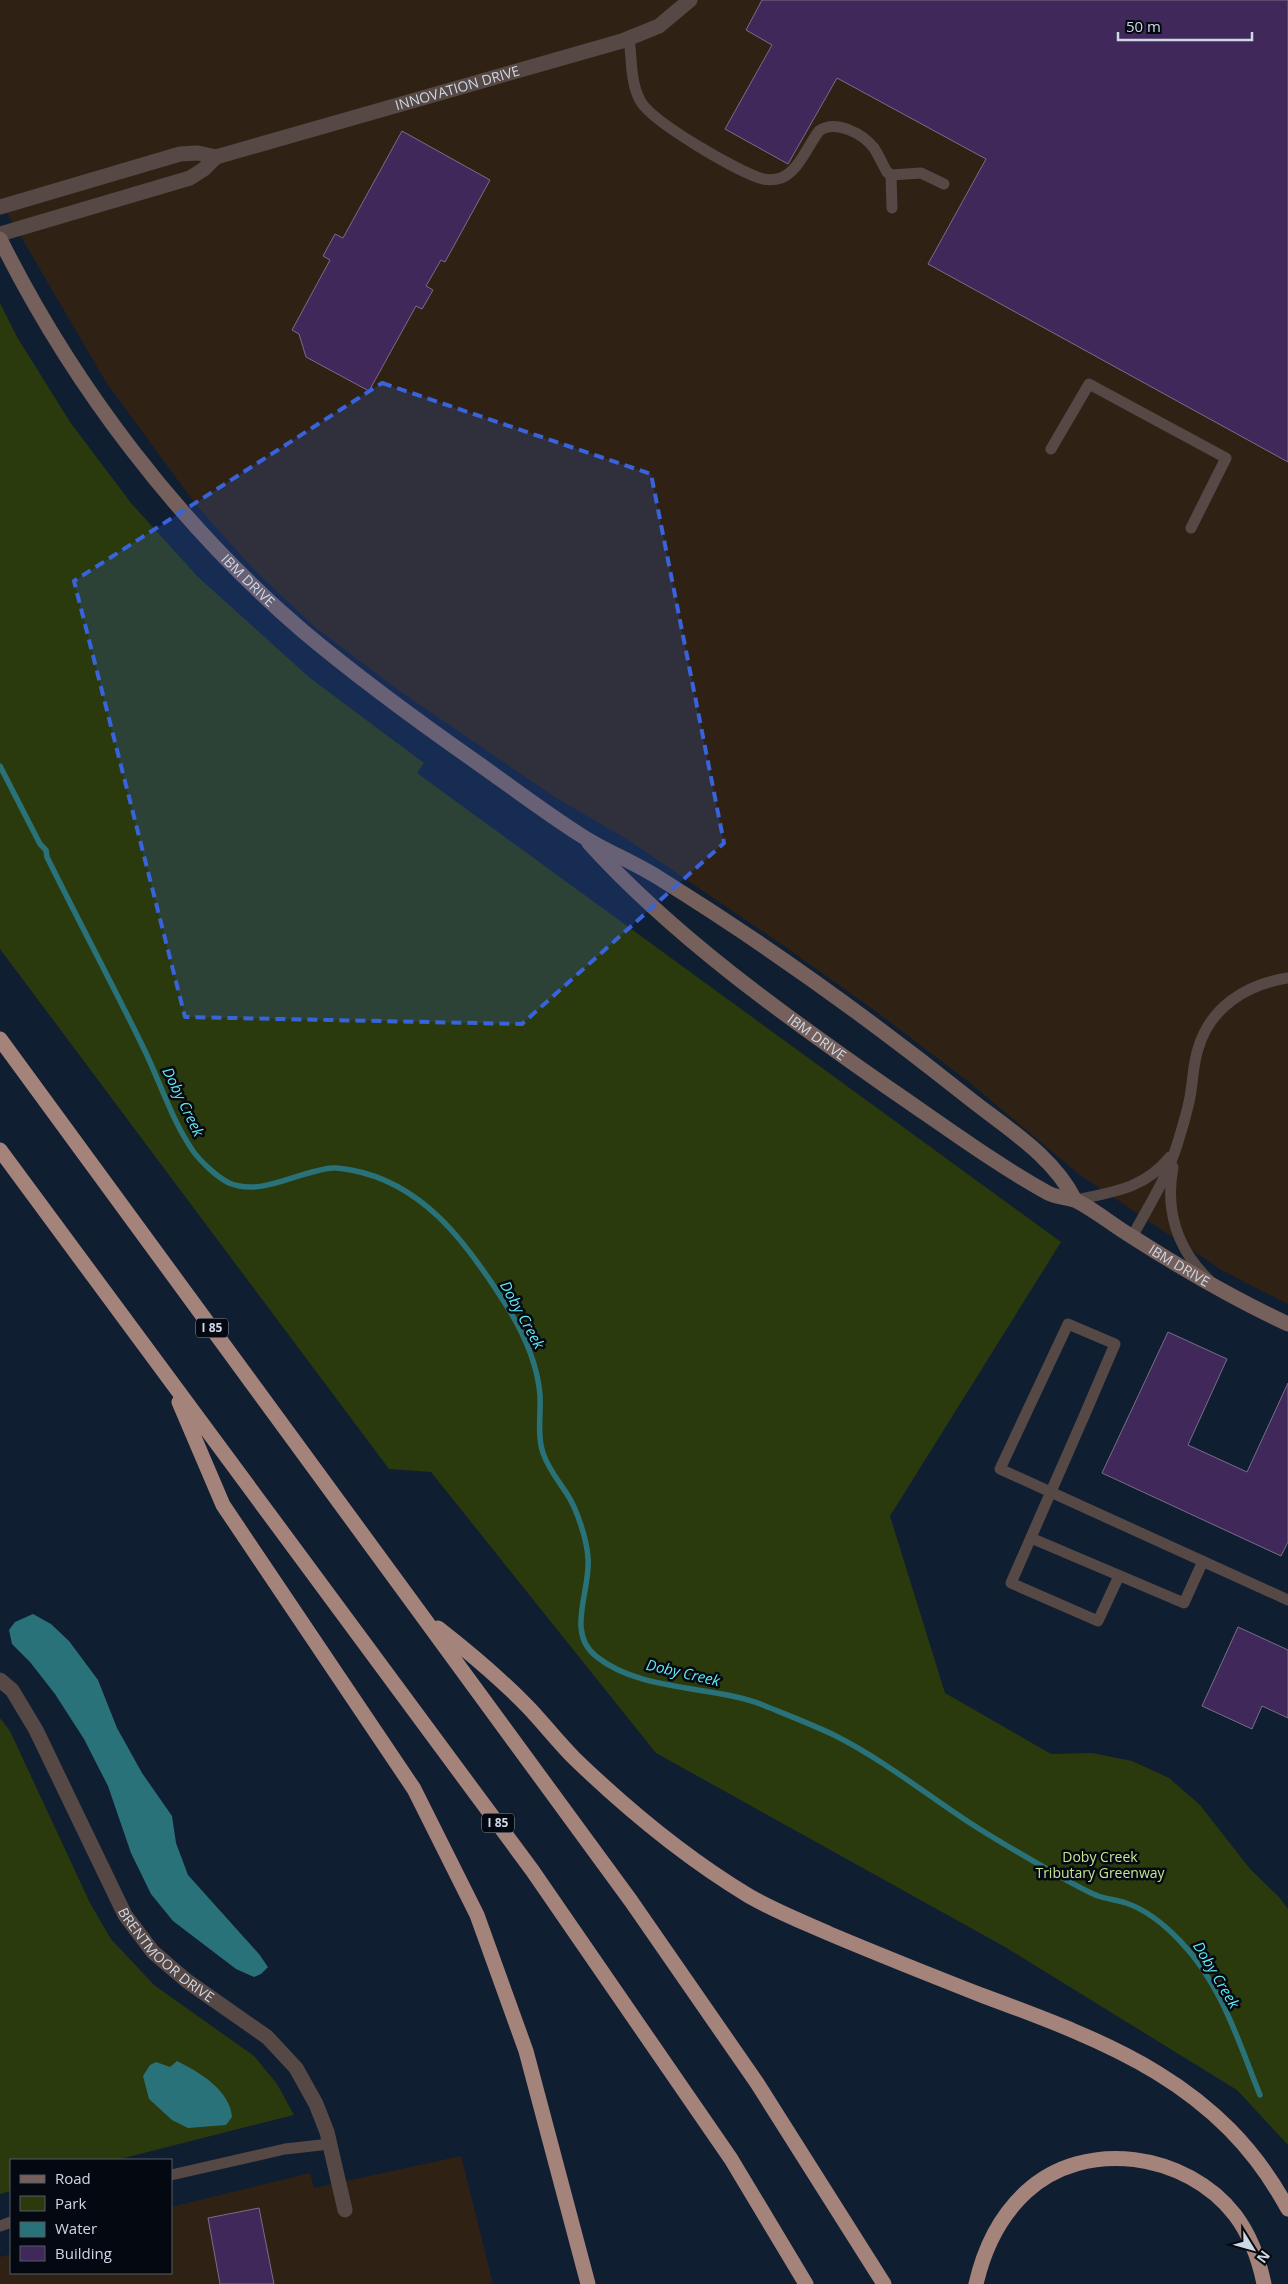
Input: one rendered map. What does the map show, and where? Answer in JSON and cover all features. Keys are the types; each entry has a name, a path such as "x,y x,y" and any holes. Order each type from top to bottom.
{"highway":[{"name":"I 85","path":"0,1040 424,1616 697,1994 816,2175 884,2284"},
{"name":"I 85","path":"0,1150 527,1862 730,2159 806,2284"},
{"path":"169,1378 223,1504 414,1789 473,1906 526,2051 588,2284"},
{"path":"424,1616 485,1665 618,1800 689,1855 748,1895 784,1914 924,1972 1062,2024 1144,2063 1199,2100 1224,2124 1253,2154 1288,2209"},
{"path":"976,2284 982,2259 994,2232 1008,2212 1026,2192 1051,2174 1078,2163 1105,2159 1141,2160 1170,2168 1194,2179 1217,2196 1235,2215 1250,2240 1264,2284"}],"street":[{"name":"INNOVATION DRIVE","path":"216,157 629,38 659,26 690,0"},
{"path":"0,207 180,154 198,153 216,157"},
{"path":"0,234 190,178 204,169 216,157"},
{"name":"IBM DRIVE","path":"0,239 80,380 115,429 188,516 233,565 301,629 352,672 458,750 584,838 622,856 688,896 766,947 868,1021 1028,1145 1062,1177 1075,1200"},
{"name":"IBM DRIVE","path":"584,838 648,904 694,942 812,1033 980,1152 1050,1194 1075,1200 1132,1237 1215,1286 1288,1324"},
{"name":"BRENTMOOR DRIVE","path":"0,1680 12,1690 36,1730 125,1915 153,1952 187,1981 267,2037 296,2068 316,2104 330,2144 345,2210"}],"lane":[{"path":"629,38 635,90 644,106 665,125 747,172 772,180 784,177 794,168 819,131 825,127 837,126 870,144 887,172 891,175 921,173 944,184"},
{"path":"891,175 892,208"},
{"path":"1051,449 1089,384 1226,458 1191,528"},
{"path":"1132,1237 1158,1189 1176,1148 1190,1099 1196,1056 1206,1030 1226,1004 1238,994 1259,984 1288,978"},
{"path":"1075,1200 1125,1188 1143,1181 1161,1167 1176,1148"},
{"path":"1176,1148 1170,1195 1172,1217 1185,1249 1195,1264 1215,1286"},
{"path":"1119,1576 1098,1620 1011,1583 1031,1538 1051,1492 1115,1344 1068,1324 1000,1469 1051,1492 1203,1561 1288,1600"},
{"path":"1031,1538 1184,1603 1203,1561"},
{"path":"172,2175 285,2149 330,2144"}],"highlighted area":[{"path":"382,383 651,474 724,843 522,1024 185,1017 74,581"}],"shaded area":[{"path":"0,0 1288,0 1288,1304 1223,1271 1080,1175 969,1082 874,1010 787,948 628,840 553,796 398,690 316,628 255,571 196,505 106,382 0,201"},
{"path":"461,2156 493,2284 0,2284 0,2257 10,2254 10,2274 172,2274 172,2207 310,2173 314,2188"}],"green space":[{"name":"Doby Creek Tributary Greenway","path":"0,303 17,337 70,422 131,503 198,577 310,678 424,763 417,773 1061,1242 890,1516 945,1693 1051,1754 1092,1753 1132,1761 1169,1778 1200,1805 1250,1869 1279,1897 1288,1909 1288,2145 1237,2090 1005,1947 656,1753 431,1472 389,1469 0,949"},
{"path":"0,1718 10,1731 90,1903 111,1939 154,1985 254,2056 277,2084 294,2115 120,2159 10,2159 10,2191 0,2194"}],"water":[{"path":"33,1614 51,1624 69,1641 98,1680 117,1728 142,1773 172,1816 176,1843 188,1875 259,1954 268,1967 261,1974 254,1977 236,1969 173,1921 151,1894 131,1853 108,1786 84,1739 55,1694 30,1662 12,1644 9,1630 15,1622"},
{"path":"177,2061 204,2076 220,2090 230,2107 232,2117 226,2125 188,2128 172,2120 149,2099 143,2076 150,2065 156,2062 170,2067"}],"building":[{"path":"762,0 1288,0 1288,462 928,264 986,159 837,78 788,164 725,129 772,45 746,30"},
{"path":"402,131 490,180 445,262 441,260 426,286 433,290 422,309 416,306 369,391 306,357 299,334 292,330 330,260 323,256 335,234 343,238"},
{"path":"1168,1332 1227,1359 1188,1445 1247,1472 1288,1383 1288,1542 1281,1556 1102,1473"},
{"path":"1238,1627 1288,1650 1288,1718 1262,1706 1252,1729 1202,1706"},
{"path":"259,2208 274,2284 220,2284 208,2218"}],"waterway":[{"name":"Doby Creek","path":"0,766 40,844 46,850 47,857 143,1047 178,1126 200,1160 224,1180 242,1186 268,1185 308,1173 334,1168 351,1170 376,1177 399,1187 439,1217 472,1255 487,1276 515,1320 532,1356 540,1395 540,1432 543,1453 551,1470 571,1500 584,1534 588,1571 581,1624 583,1636 588,1647 597,1657 615,1668 634,1676 677,1687 743,1699 763,1705 834,1735 884,1764 984,1832 1066,1880 1098,1896 1126,1903 1149,1914 1163,1924 1181,1942 1207,1976 1228,2014 1260,2095"}]}
